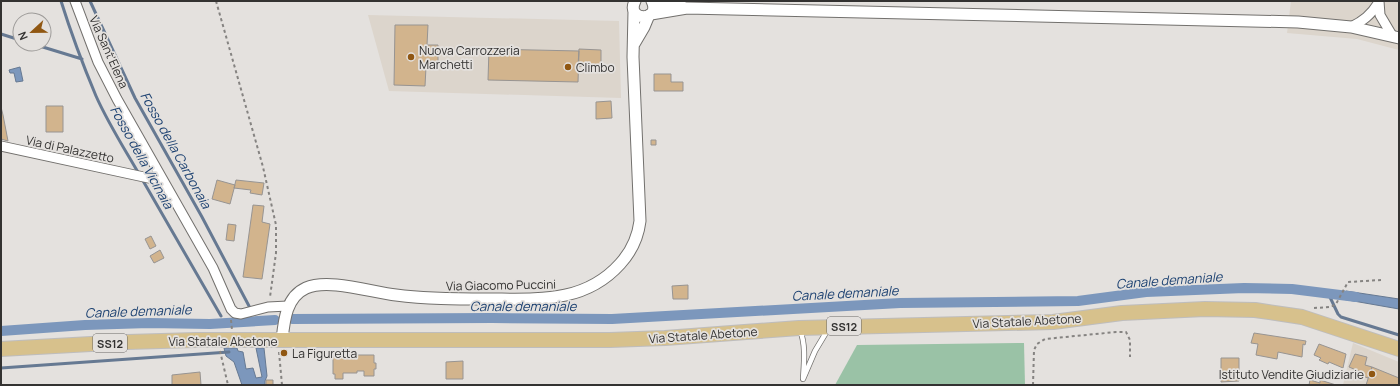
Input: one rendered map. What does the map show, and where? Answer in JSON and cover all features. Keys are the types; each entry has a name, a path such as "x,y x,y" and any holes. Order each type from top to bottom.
{"main road":[{"name":"Via Statale Abetone","path":"1,349 127,342 278,339 610,340 665,338 799,328 1038,323 1068,321 1130,313 1205,308 1248,310 1302,317 1399,349"}],"street":[{"name":"Via Sant'Elena","path":"75,1 98,62 158,176"},
{"path":"633,44 654,8 652,1"},
{"path":"658,1 687,8"},
{"path":"1351,27 1367,18 1379,2"},
{"path":"1379,2 1379,9 1383,22 1396,38"},
{"path":"634,6 640,17 687,8 1298,22 1351,27 1396,38"},
{"name":"Via Giacomo Puccini","path":"287,309 294,296 302,290 318,285 331,284 395,295 423,298 527,299 560,297 574,294 603,280 626,257 636,238 639,226 640,198 633,57 634,6"},
{"name":"Via di Palazzetto","path":"1,146 153,179 158,176"},
{"path":"158,176 213,268 229,307 235,313 241,314 268,307 287,309 278,339"}],"lane":[{"path":"801,385 815,352 829,327"},
{"path":"799,328 803,338 803,379"}],"path":[{"path":"216,1 263,167 276,225 276,253 268,307"},
{"path":"1331,307 1337,302 1348,282 1381,280"},
{"path":"228,385 223,367 229,307"},
{"path":"1033,385 1034,350 1038,344 1045,340 1126,332 1130,340 1130,357"},
{"path":"278,339 282,385"}],"shaded area":[{"path":"1291,1 1399,1 1399,50 1357,39 1287,33"},
{"path":"368,15 619,21 621,98 389,91"},
{"name":"Istituto Vendite Giudiziarie","path":"1353,343 1399,362 1399,385 1343,385"}],"green space":[{"path":"1024,343 1025,385 835,385 857,345"}],"water":[{"path":"20,67 23,81 16,82 14,73 10,73 9,70"},
{"path":"1346,291 1399,299 1399,309 1342,299"},
{"path":"224,348 237,348 238,351 243,352 246,369 253,368 256,378 262,377 256,348 264,348 267,376 265,385 242,385 234,362 226,356"}],"building":[{"path":"395,25 428,25 427,45 438,45 438,68 426,67 425,86 394,85"},
{"path":"489,49 579,51 578,82 488,80"},
{"path":"579,49 601,50 601,67 578,66"},
{"path":"654,74 671,74 671,82 683,82 683,91 654,91"},
{"path":"611,101 612,118 596,119 596,102"},
{"path":"46,106 63,106 63,132 46,132"},
{"path":"1,107 3,115 8,141 1,139"},
{"path":"651,140 656,140 656,145 651,145"},
{"path":"217,180 235,185 230,204 212,199"},
{"path":"236,180 264,183 262,195 250,193 251,190 234,188"},
{"path":"253,205 264,206 262,222 270,224 262,279 243,277"},
{"path":"228,224 236,225 234,241 226,240"},
{"path":"151,236 156,246 150,249 145,239"},
{"path":"160,250 164,258 154,263 150,256"},
{"path":"688,285 688,299 673,299 672,286"},
{"path":"1254,333 1306,341 1305,345 1303,344 1302,357 1278,352 1277,359 1256,355 1258,344 1251,343"},
{"path":"1319,344 1346,354 1343,368 1329,362 1328,364 1319,360 1321,358 1314,355"},
{"path":"1355,354 1367,357 1365,365 1372,367 1368,378 1360,375 1361,372 1349,367"},
{"path":"333,355 374,355 376,369 374,369 374,376 364,376 364,371 357,371 357,373 343,373 343,379 335,379 335,374 333,374"},
{"path":"1221,358 1239,358 1239,381 1221,382"},
{"path":"463,361 463,379 446,379 446,362"},
{"path":"1372,367 1399,378 1399,385 1366,385"},
{"path":"200,372 201,385 172,385 172,375"},
{"path":"266,380 273,380 273,385 266,385"},
{"path":"1310,380 1320,383 1320,380 1336,385 1309,385"}],"waterway":[{"name":"Fosso della Vicinaia","path":"61,1 77,49 96,96 111,126 139,174"},
{"name":"Fosso della Carbonaia","path":"90,1 135,98 202,217 249,306"},
{"path":"1,34 12,37"},
{"path":"52,50 82,59"},
{"name":"Fosso della Vicinaia","path":"142,179 221,316"},
{"name":"Canale demaniale","path":"292,319 612,319 900,303 1078,301 1146,292 1244,288 1292,289 1356,297"},
{"path":"1328,293 1338,314 1341,317 1399,335"},
{"name":"Canale demaniale","path":"1,331 85,325 149,323 210,324 275,320"},
{"path":"1,368 229,352"}],"place":[{"name":"Nuova Carrozzeria Marchetti","path":"411,57"},
{"name":"Climbo","path":"568,67"},
{"name":"La Figuretta","path":"284,353"},
{"name":"Istituto Vendite Giudiziarie","path":"1372,374"}]}
